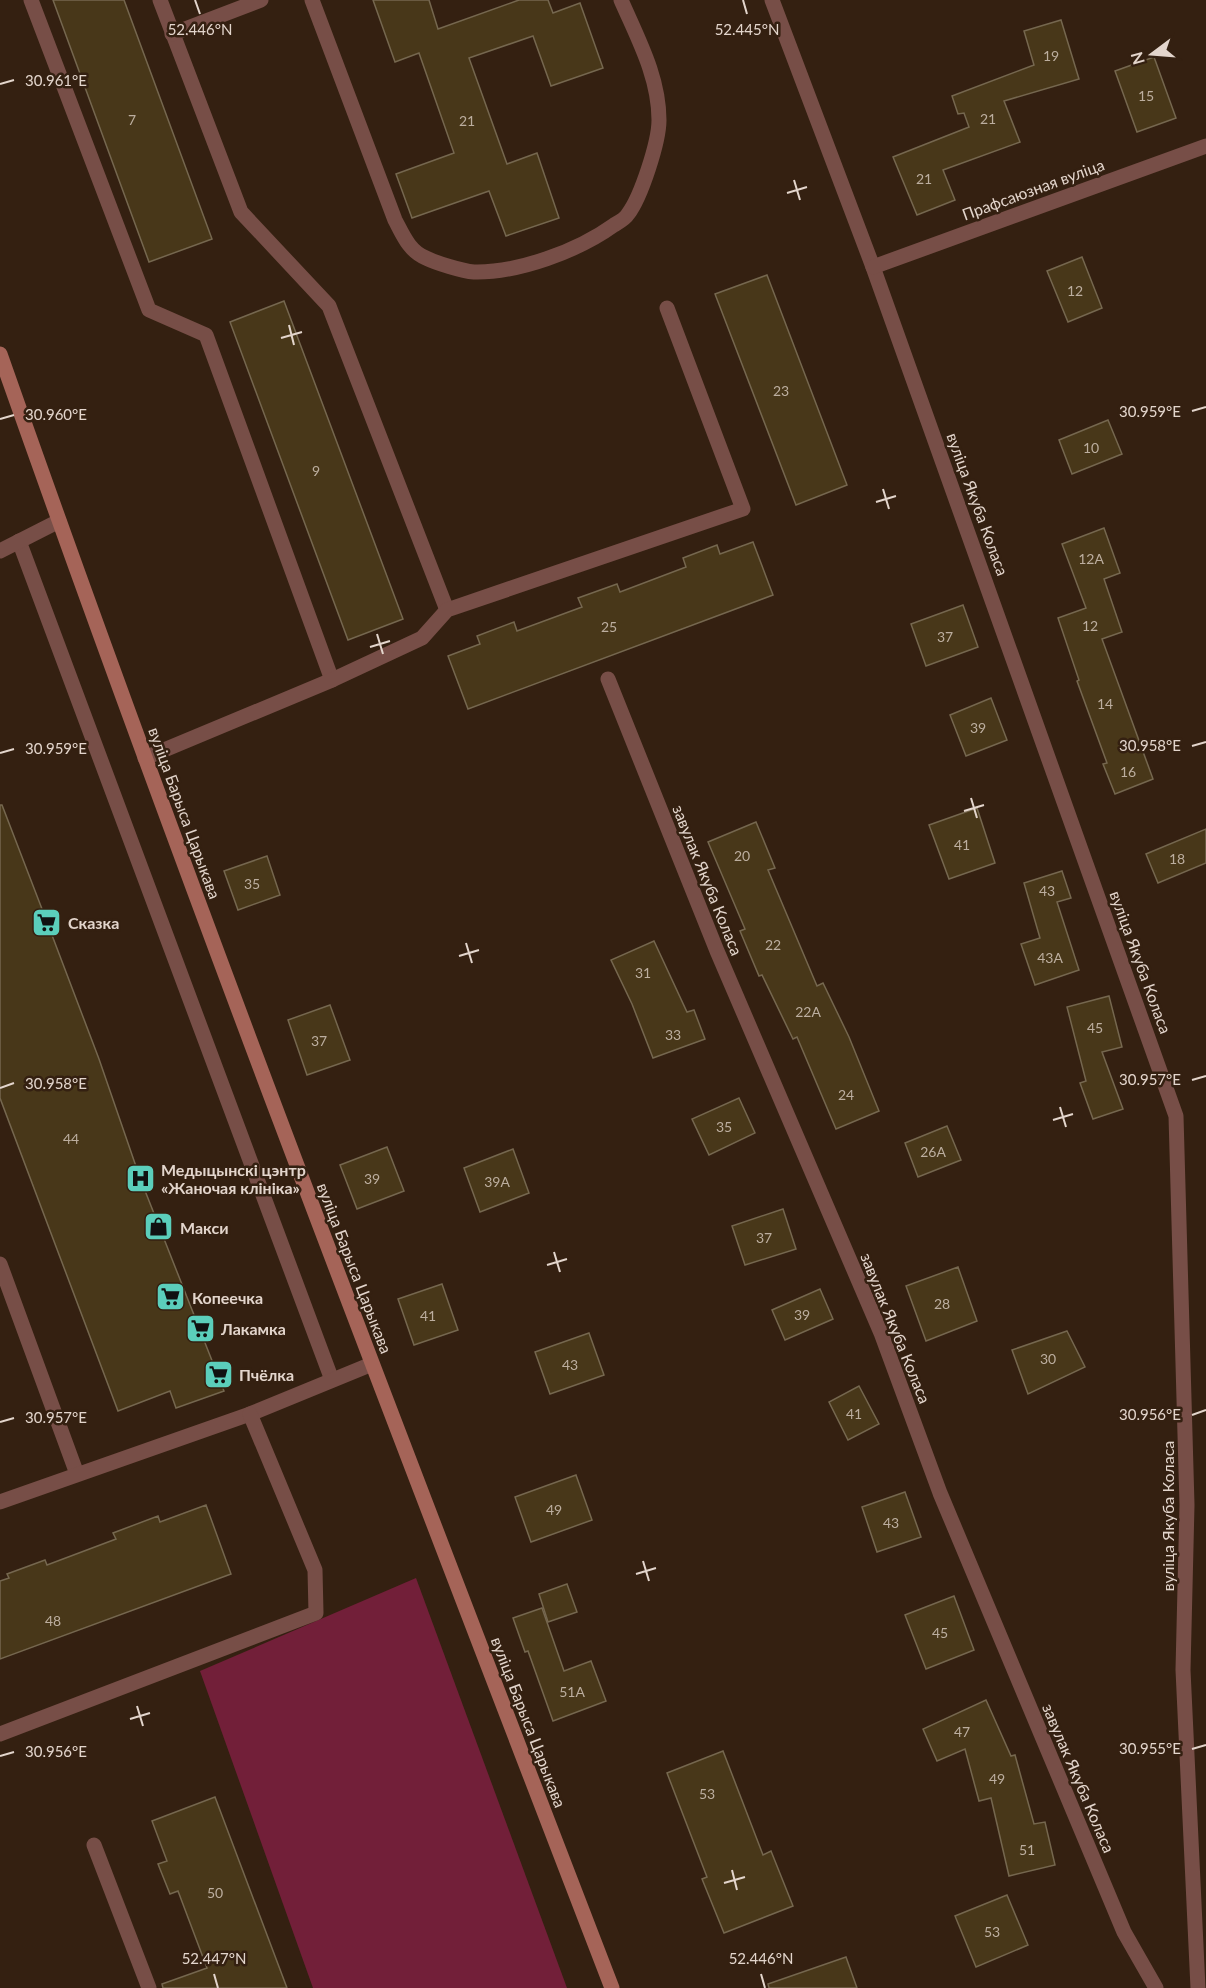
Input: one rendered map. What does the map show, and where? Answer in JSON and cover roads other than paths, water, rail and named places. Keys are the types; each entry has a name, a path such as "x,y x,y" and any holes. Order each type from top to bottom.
{"main road":[{"name":"вуліца Барыса Царыкава","path":"0,354 145,758 372,1364 612,1988"}],"street":[{"path":"31,0 149,310 206,335 332,680"},
{"path":"160,0 242,212 329,306 447,610"},
{"path":"172,34 261,0"},
{"path":"312,0 395,220 408,245 425,258 471,272 503,270 568,251 601,234 627,216 640,193 659,123 658,93 646,57 621,0"},
{"name":"вуліца Якуба Коласа","path":"772,0 873,267 1176,1116 1187,1505 1183,1670 1198,1988"},
{"name":"Прафсаюзная вуліца","path":"873,267 1206,146"},
{"path":"145,758 332,680 422,638 447,610 743,509 667,308"},
{"path":"0,551 59,521"},
{"path":"19,541 332,1380"},
{"name":"завулак Якуба Коласа","path":"608,679 717,951 881,1333 940,1493 1124,1932 1156,1988"},
{"path":"0,1264 77,1474"},
{"path":"0,1502 249,1414 372,1364"},
{"path":"0,1734 316,1613 315,1570 249,1414"},
{"path":"94,1845 149,1988"}],"place":[{"name":"Сказка","path":"47,922"},
{"name":"Медыцынскі цэнтр «Жаночая клініка»","path":"140,1178"},
{"name":"Макси","path":"159,1227"},
{"name":"Копеечка","path":"171,1297"},
{"name":"Лакамка","path":"200,1328"},
{"name":"Пчёлка","path":"218,1374"}]}
